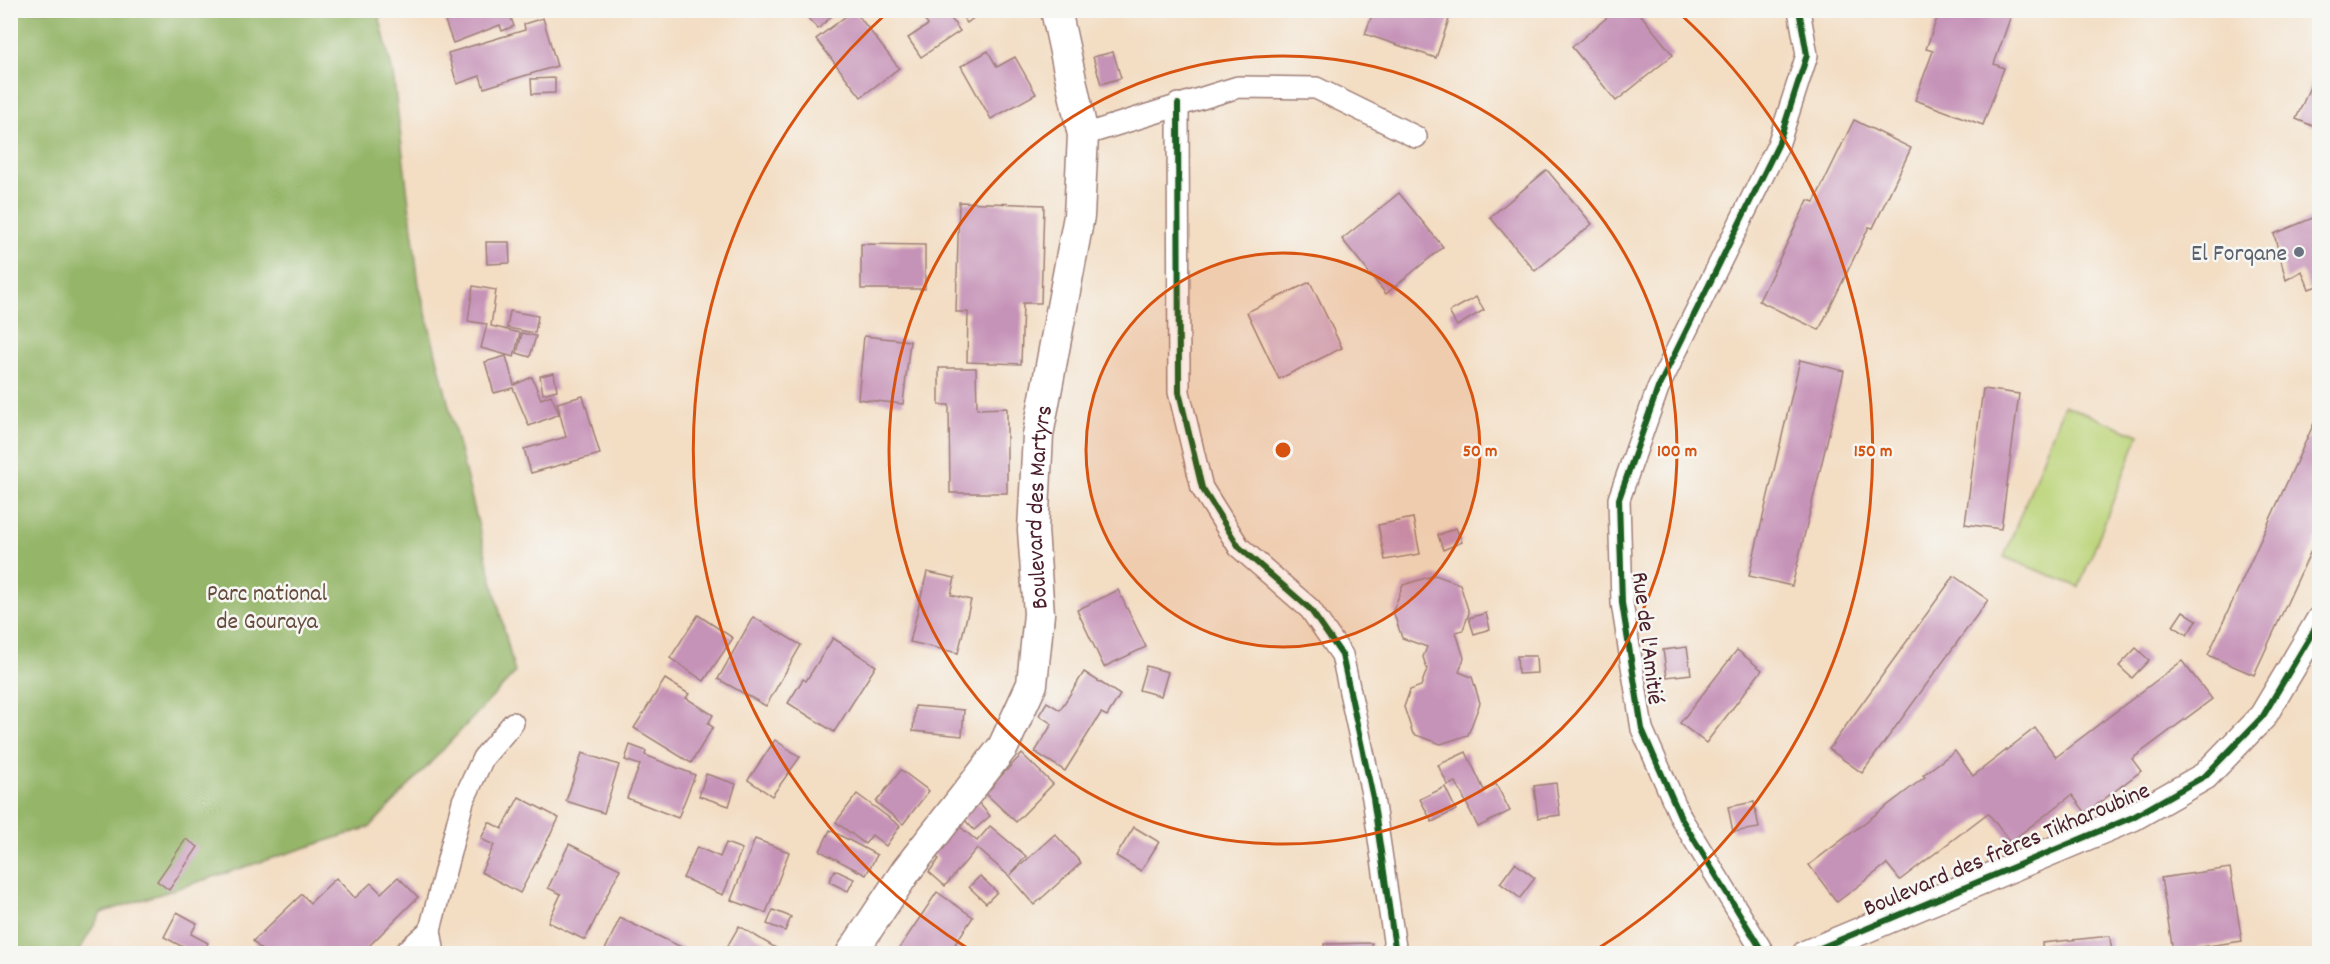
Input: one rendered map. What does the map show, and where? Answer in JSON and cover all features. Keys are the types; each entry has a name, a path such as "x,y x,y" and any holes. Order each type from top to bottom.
{"main road":[{"name":"Boulevard des Martyrs","path":"851,954 906,871 1003,747 1032,684 1039,614 1033,530 1038,435 1079,216 1083,135 1056,10"}],"street":[{"name":"Rue de l'Amitié","path":"1764,954 1681,818 1642,729 1622,603 1619,499 1658,388 1778,145 1807,55 1799,10"},
{"path":"1083,135 1238,87 1316,88 1416,137"},
{"path":"1178,104 1179,392 1202,488 1239,547 1310,609 1342,655 1373,798 1396,954"},
{"name":"Boulevard des frères Tikharoubine","path":"1806,954 2133,817 2205,776 2263,716 2319,620"},
{"path":"435,954 430,930 463,801 483,758 513,723"},
{"path":"403,954 430,930"}],"green space":[{"name":"Parc national de Gouraya","path":"10,11 378,11 393,74 419,285 515,673 370,827 101,913 78,953 11,953"},
{"path":"2064,405 2139,435 2079,587 2004,557"}],"building":[{"path":"441,10 508,10 514,26 502,31 500,25 453,43"},
{"path":"809,10 838,10 818,29 805,15"},
{"path":"854,10 899,68 861,97 816,39"},
{"path":"927,10 945,10 960,31 921,57 908,38 928,25 921,15"},
{"path":"957,10 984,10 967,23"},
{"path":"1374,10 1452,10 1436,58 1365,34"},
{"path":"1616,10 1637,10 1673,55 1616,101 1572,47"},
{"path":"1940,10 2013,10 1994,64 2004,68 1983,125 1915,100 1933,51 1926,49"},
{"path":"543,18 557,66 484,88 480,76 457,84 448,53 525,30 524,24"},
{"path":"988,51 997,67 1015,57 1036,94 991,119 961,66"},
{"path":"1113,52 1121,78 1101,84 1093,57"},
{"path":"2320,64 2320,129 2296,119"},
{"path":"555,78 555,93 532,94 531,79"},
{"path":"1854,120 1911,148 1873,228 1869,227 1819,330 1759,301 1808,200 1814,202"},
{"path":"1547,170 1592,224 1535,271 1490,217"},
{"path":"1399,193 1443,247 1386,294 1342,239"},
{"path":"959,202 1044,205 1041,303 1023,303 1021,364 967,362 968,312 956,312"},
{"name":"El Forqane","path":"2320,215 2320,285 2309,289 2302,271 2286,280 2274,234"},
{"path":"486,242 509,242 510,263 487,264"},
{"path":"861,244 925,245 925,289 861,289"},
{"path":"1310,282 1342,348 1279,379 1247,312"},
{"path":"473,286 496,290 491,326 520,333 514,357 481,348 487,324 468,321"},
{"path":"1476,297 1484,310 1457,326 1449,312"},
{"path":"510,311 538,316 535,333 507,328"},
{"path":"522,333 536,336 530,357 517,353"},
{"path":"864,336 910,341 903,404 858,399"},
{"path":"506,356 514,385 532,377 541,399 551,395 559,414 529,426 513,388 494,393 485,362"},
{"path":"1800,360 1844,371 1792,586 1749,576"},
{"path":"939,368 976,368 977,409 1007,408 1007,493 950,493 949,405 939,405"},
{"path":"554,373 557,390 543,394 540,376"},
{"path":"1983,389 2019,394 2001,529 1965,524"},
{"path":"583,396 600,454 531,473 524,449 566,437 557,403"},
{"path":"2320,410 2320,531 2254,675 2208,655"},
{"path":"1413,518 1420,554 1385,560 1378,525"},
{"path":"1456,528 1462,542 1443,550 1438,535"},
{"path":"927,572 955,578 951,595 971,600 958,653 910,642"},
{"path":"1435,575 1460,584 1469,613 1463,630 1456,632 1464,658 1459,672 1472,677 1480,703 1468,735 1441,744 1413,734 1404,707 1410,690 1421,686 1427,669 1423,657 1427,647 1402,638 1393,611 1403,585"},
{"path":"1954,576 1988,600 1862,773 1829,749"},
{"path":"1118,590 1146,647 1104,667 1077,610"},
{"path":"2183,611 2197,620 2187,635 2173,626"},
{"path":"1486,613 1490,629 1474,634 1469,618"},
{"path":"698,615 733,638 704,681 670,658"},
{"path":"753,617 801,645 766,706 718,679"},
{"path":"833,638 876,666 834,732 788,703 803,679 806,681"},
{"path":"1687,647 1691,674 1667,677 1663,650"},
{"path":"2136,648 2149,660 2132,678 2119,666"},
{"path":"1737,650 1762,670 1706,743 1680,723"},
{"path":"1517,656 1536,656 1537,673 1518,674"},
{"path":"2182,661 2212,699 2132,759 2141,771 2086,813 2072,795 2010,842 1988,813 1900,880 1887,864 1837,902 1809,865 1925,777 1923,775 1955,751 1973,776 2035,728 2056,757"},
{"path":"1146,666 1168,672 1161,696 1139,690"},
{"path":"1084,672 1120,695 1107,716 1101,713 1065,771 1035,752 1052,724 1039,715 1047,702 1060,710"},
{"path":"665,679 689,694 686,698 713,715 708,724 713,727 691,763 634,728"},
{"path":"915,706 964,710 962,736 913,731"},
{"path":"775,740 800,757 772,796 748,780"},
{"path":"630,745 646,751 645,755 695,775 678,818 627,798 640,765 625,760"},
{"path":"1466,752 1484,790 1496,784 1510,811 1478,827 1456,782 1448,785 1438,765"},
{"path":"582,753 619,765 604,813 566,801"},
{"path":"1022,754 1053,784 1016,822 985,793"},
{"path":"901,770 929,791 903,824 876,802"},
{"path":"706,774 736,784 729,806 699,796"},
{"path":"1556,783 1560,815 1538,818 1534,786"},
{"path":"1445,787 1456,810 1432,822 1420,799"},
{"path":"857,794 900,826 886,846 872,835 865,844 836,822"},
{"path":"519,797 559,818 520,893 481,872 494,845 481,839 489,822 502,829"},
{"path":"978,802 990,816 974,830 962,817"},
{"path":"1754,802 1759,828 1733,832 1728,807"},
{"path":"953,821 977,841 990,826 1026,856 1010,875 1055,834 1081,863 1034,905 1009,876 977,848 945,886 929,872 939,859 928,850"},
{"path":"1134,827 1159,842 1141,871 1116,856"},
{"path":"830,830 877,855 866,875 820,851"},
{"path":"186,839 198,847 169,890 157,881"},
{"path":"755,839 789,852 766,913 731,900"},
{"path":"726,843 742,849 723,895 683,878 697,847 720,857"},
{"path":"569,844 620,869 585,940 548,922 561,894 548,888"},
{"path":"1515,863 1535,878 1520,898 1500,883"},
{"path":"2230,868 2242,941 2173,951 2161,878"},
{"path":"835,870 854,879 848,891 829,882"},
{"path":"980,876 997,892 986,903 969,887"},
{"path":"398,877 418,897 361,954 265,954 253,941 302,894 310,903 336,878 355,898 371,883 381,893"},
{"path":"937,892 973,917 955,944 963,950 961,954 903,954 898,950"},
{"path":"773,910 791,917 785,931 767,924"},
{"path":"177,912 197,923 191,934 208,943 205,949 214,954 196,954 164,937"},
{"path":"620,918 696,954 603,954"},
{"path":"739,926 786,954 738,954 727,947"},
{"path":"2110,936 2112,954 2043,954 2042,943"},
{"path":"1372,943 1372,954 1324,954 1324,944"}],"cycle path":[{"path":"1764,954 1681,818 1642,729 1622,603 1619,499 1658,388 1778,145 1807,55 1799,10"},
{"path":"1178,104 1179,392 1202,488 1239,547 1310,609 1342,655 1373,798 1396,954"},
{"path":"1806,954 2133,817 2205,776 2263,716 2320,620"}],"place":[{"name":"El Forqane","path":"2299,252"}]}
